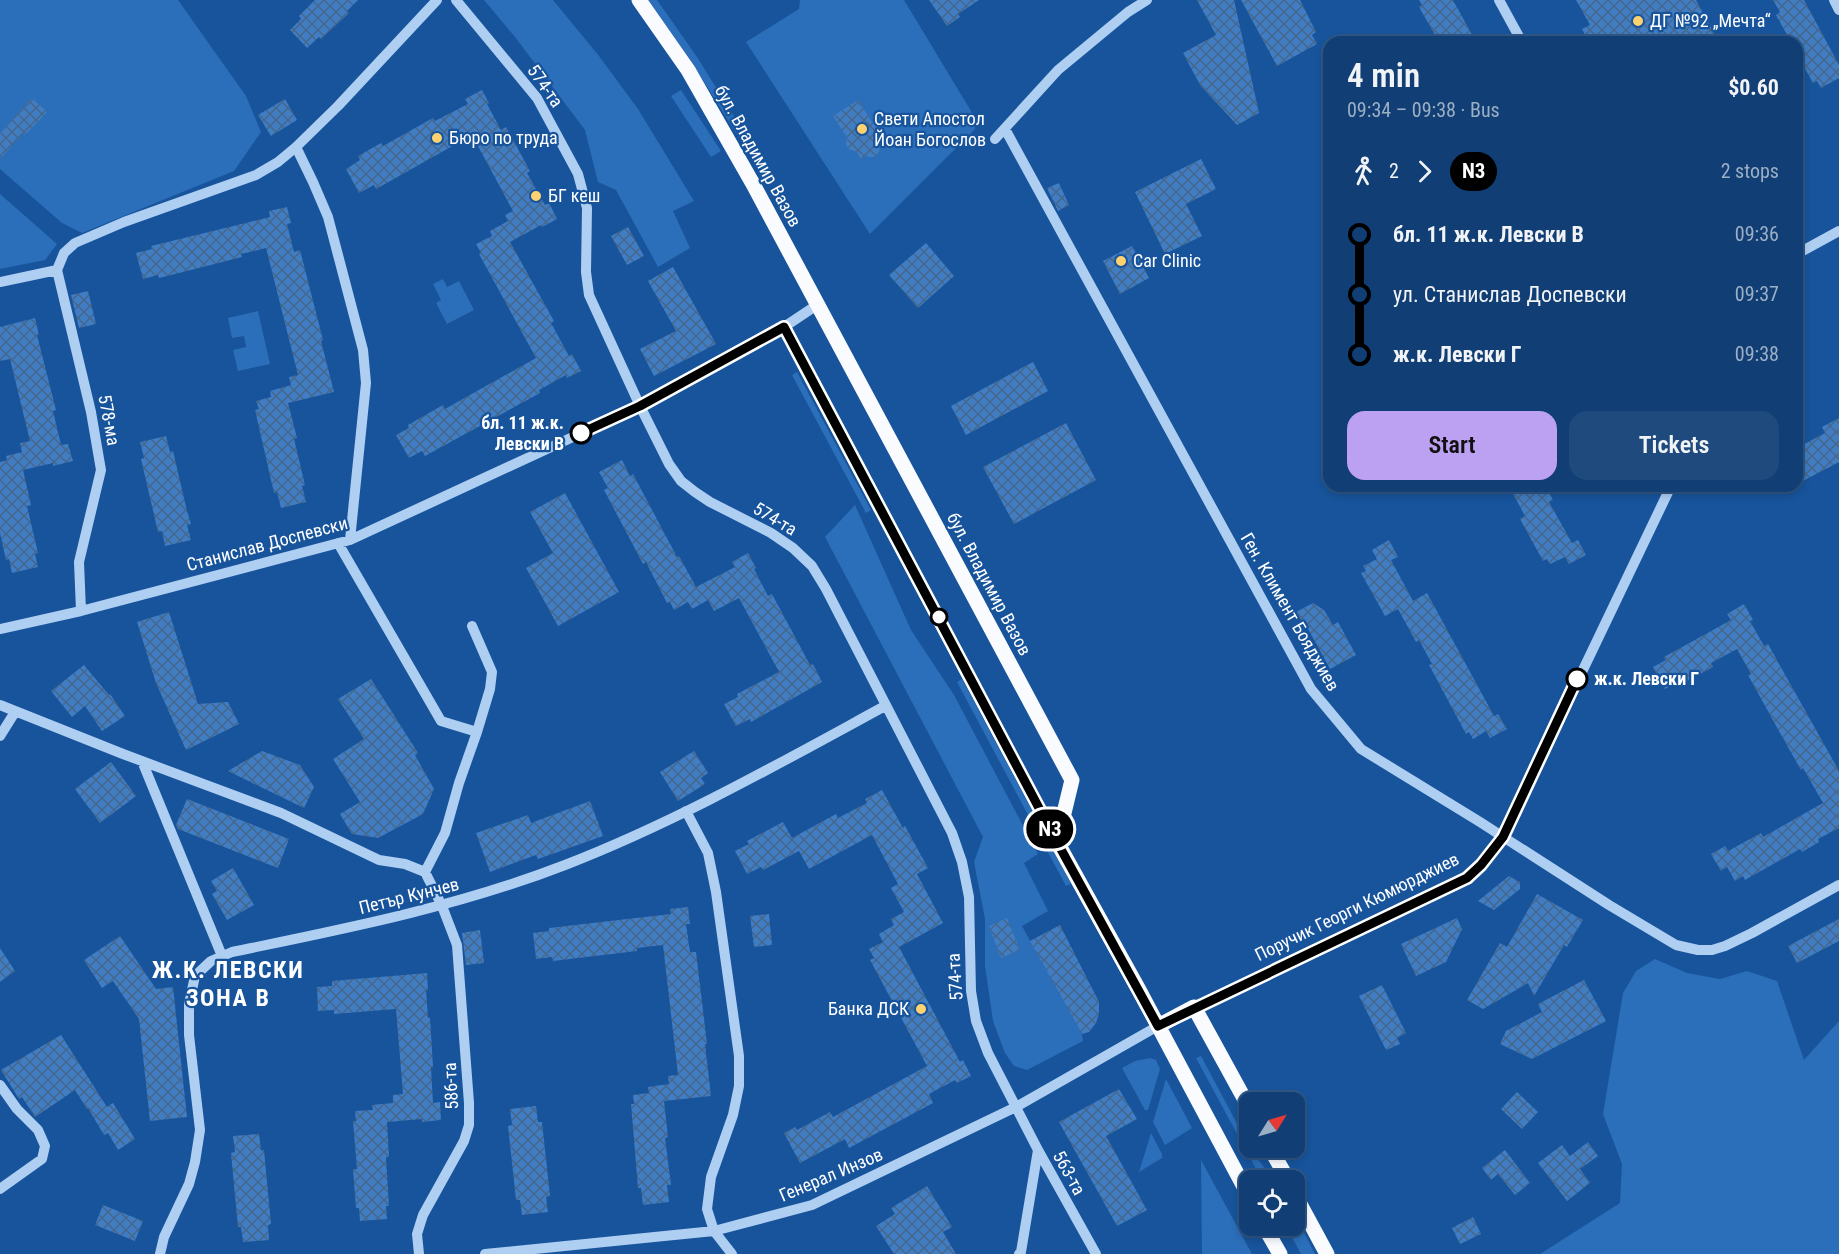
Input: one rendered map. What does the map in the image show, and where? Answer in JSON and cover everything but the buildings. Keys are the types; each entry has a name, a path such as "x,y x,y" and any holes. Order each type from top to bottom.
{"main road":[{"name":"бул. Владимир Вазов","path":"639,0 688,70 753,184 1072,780 1057,842 1239,1177"},
{"name":"Поручик Георги Кюмюрджиев","path":"1158,1026 1194,1007"},
{"path":"1194,1007 1241,1092"},
{"path":"1305,1213 1327,1254"},
{"path":"1270,1236 1280,1254"}],"street":[{"path":"0,282 57,270 64,253 75,243 124,222 256,175 278,162 338,106 437,0"},
{"name":"574-та","path":"456,0 537,98 578,174 587,208 586,272 589,295 669,464 681,481 710,502 771,533 793,548 812,566 952,833 962,862 969,897 971,991 976,1021 988,1053 1016,1107"},
{"path":"995,139 1058,70 1128,12 1147,0"},
{"path":"1499,0 1519,36"},
{"path":"1834,0 1839,10"},
{"name":"Ген. Климент Бояджиев","path":"1005,129 1311,689 1361,749 1676,945 1698,950 1712,950 1752,933 1839,885"},
{"path":"296,147 328,217 363,350 366,383 350,540"},
{"path":"1803,251 1839,231"},
{"name":"578-ма","path":"57,270 92,412 101,470 79,562 81,611"},
{"name":"Станислав Доспевски","path":"0,629 81,611 350,540 640,406 776,331 817,305"},
{"name":"Поручик Георги Кюмюрджиев","path":"1194,1007 1467,878 1481,865 1503,837 1668,492"},
{"path":"338,543 441,721 477,732"},
{"path":"0,705 281,813 379,860 405,864 425,872 446,832 459,783 492,681 492,672 472,626"},
{"name":"Петър Кунчев","path":"160,1254 164,1237 189,1184 195,1162 200,1130 189,1035 189,1004 195,976 211,961 232,952 442,906 564,866 635,836 686,811 885,706"},
{"path":"0,736 15,712"},
{"path":"142,761 222,956"},
{"path":"686,811 708,853 716,892 739,1056 739,1086 733,1114 711,1177 707,1209 714,1232 732,1254"},
{"name":"586-та","path":"419,1254 417,1234 423,1215 464,1141 469,1125 456,945 442,906 425,872"},
{"name":"Генерал Инзов","path":"485,1254 714,1232 812,1205 1016,1107 1158,1026"},
{"path":"0,1085 17,1109 38,1130 45,1146 42,1159 0,1189"},
{"name":"563-та","path":"1016,1107 1096,1254"},
{"path":"1019,1254 1022,1252 1038,1150"}],"shaded area":[{"path":"0,0 178,0 246,96 261,132 234,171 82,233 62,223 0,169"},
{"path":"484,0 553,0 599,56 638,109 694,201 673,211 690,248 658,267 616,190 598,182 585,130"},
{"path":"648,0 657,0 697,57 753,147 747,151 691,61"},
{"path":"800,0 904,0 974,116 975,129 870,234 746,42 799,9"},
{"path":"681,90 721,151 711,157 671,96"},
{"path":"0,194 57,244 45,260 0,269"},
{"path":"443,279 447,287 459,281 474,310 447,324 436,303 441,300 433,284"},
{"path":"258,311 270,364 238,371 233,350 246,347 244,336 232,338 228,318"},
{"path":"797,372 871,510 866,513 792,375"},
{"path":"855,505 911,630 954,695 1038,854 1024,863 1048,911 1022,926 1082,1034 1083,1041 1027,1070 1014,1066 1005,1053 993,1021 985,966 985,919 974,862 983,837 825,537"},
{"path":"962,679 1071,884 1066,886 957,682"},
{"path":"1655,959 1687,973 1720,979 1747,971 1777,981 1804,1060 1839,1021 1839,1254 1540,1254 1620,1203 1622,1164 1603,1114 1623,993 1636,971"},
{"path":"1201,1056 1239,1127 1239,1137 1196,1058"},
{"path":"1150,1058 1156,1060 1160,1069 1148,1110 1145,1110 1122,1068 1135,1061"},
{"path":"1166,1079 1192,1128 1165,1145 1153,1122"},
{"path":"1151,1133 1162,1158 1139,1172"},
{"path":"1250,1158 1257,1158 1266,1170 1257,1170"},
{"path":"1201,1160 1239,1230 1239,1236 1242,1236 1252,1254 1202,1254"},
{"path":"1305,1234 1315,1254 1301,1254 1291,1236"}],"bus line":[{"name":"N3","path":"581,433 640,406 784,327 1057,842 1158,1026 1467,878 1481,865 1503,837 1577,679"}],"place":[{"name":"ДГ №92 „Мечта“","path":"1638,21"},
{"name":"Свети Апостол Йоан Богослов","path":"862,129"},
{"name":"Бюро по труда","path":"437,138"},
{"name":"БГ кеш","path":"536,196"},
{"name":"Car Clinic","path":"1121,261"},
{"name":"бл. 11 ж.к. Левски В","path":"581,433"},
{"name":"ж.к. Левски Г","path":"1577,679"},
{"name":"Банка ДСК","path":"921,1009"}],"district":[{"name":"Ж.К. ЛЕВСКИ ЗОНА В","path":"228,984"}]}
